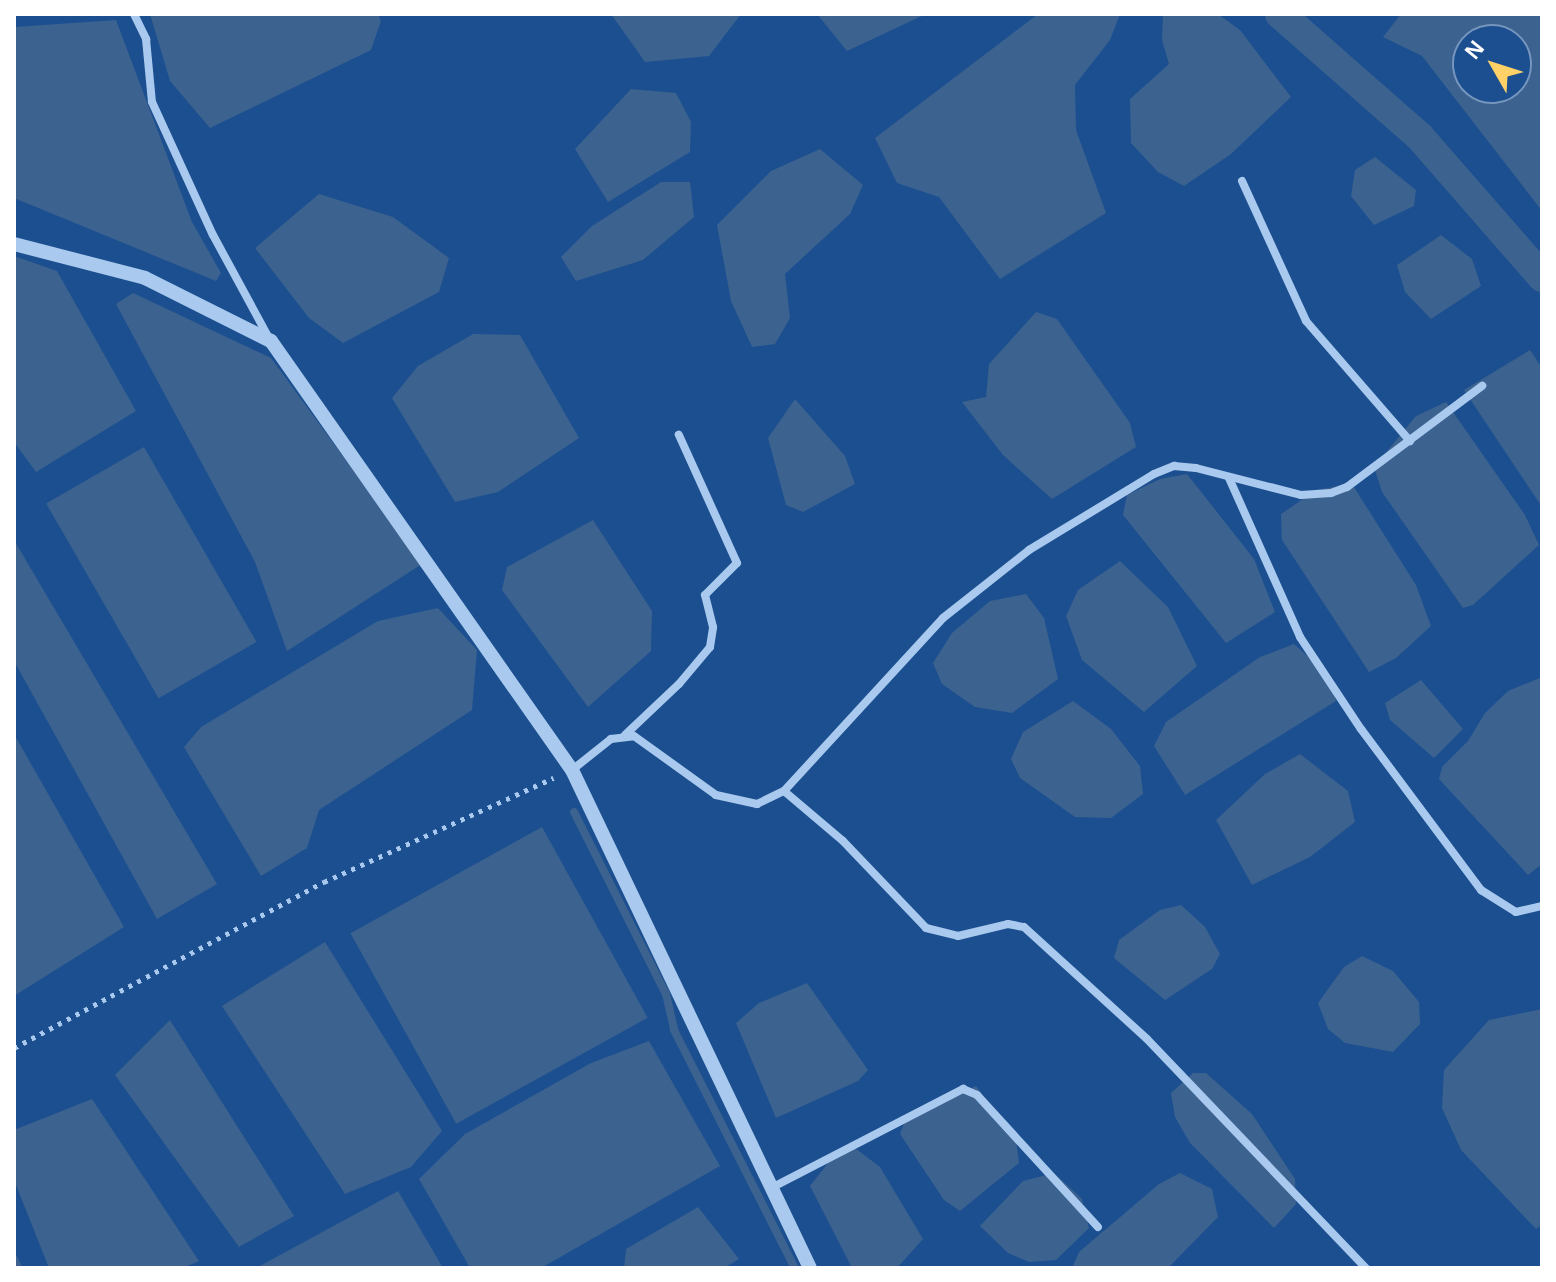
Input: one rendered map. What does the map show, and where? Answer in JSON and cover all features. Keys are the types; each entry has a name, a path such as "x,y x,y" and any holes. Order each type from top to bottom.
{"street":[{"path":"134,14 146,39 152,102 213,235 271,341 572,770 775,1186 810,1268"},
{"path":"1242,181 1306,321 1410,441"},
{"path":"14,244 145,278 271,341"},
{"path":"625,735 643,741 716,795 739,804 757,804 784,791 943,618 1029,550 1174,466 1317,497 1347,487 1482,386"},
{"path":"572,770 611,739 625,735 710,647 713,627 705,595 737,563 679,435"},
{"path":"1229,478 1300,637 1361,729 1481,890 1516,912 1542,906"},
{"path":"784,791 843,841 926,928 958,936 1008,924 1024,927 1147,1039 1366,1268"},
{"path":"775,1186 963,1089 977,1095 1098,1227"}],"path":[{"path":"14,1048 324,882 572,770"}],"water":[{"path":"150,14 378,14 381,21 371,50 210,128 170,81"},
{"path":"611,14 741,14 709,56 645,62"},
{"path":"817,14 926,14 847,51"},
{"path":"1038,14 1120,14 1110,40 1075,85 1076,130 1106,213 1000,279 939,197 897,183 875,138"},
{"path":"1163,14 1218,14 1240,30 1291,97 1231,154 1184,186 1158,172 1131,143 1130,99 1169,64 1162,40"},
{"path":"1401,14 1542,14 1542,211 1459,104 1532,104 1532,24 1452,24 1452,95 1422,56 1383,37"},
{"path":"116,20 192,222 221,273 216,281 14,198 15,27"},
{"path":"631,89 676,93 691,122 690,152 608,202 575,149"},
{"path":"820,149 863,185 850,214 785,274 790,318 775,344 752,347 731,301 717,225 771,171"},
{"path":"1375,157 1416,190 1414,206 1374,225 1351,196 1355,170"},
{"path":"661,182 690,182 694,217 643,260 576,281 561,257 592,226"},
{"path":"319,194 393,217 449,258 439,292 343,343 309,318 255,248"},
{"path":"1441,235 1472,259 1481,286 1431,319 1405,292 1397,265"},
{"path":"14,256 57,271 136,411 36,472 14,442"},
{"path":"133,293 271,358 422,564 287,651 255,562 116,304"},
{"path":"1036,312 1057,319 1130,423 1136,447 1052,499 1003,455 962,402 986,397 989,364"},
{"path":"473,334 520,335 579,438 498,492 455,502 392,398 418,366"},
{"path":"1530,350 1542,368 1542,507 1464,390"},
{"path":"795,399 845,456 855,484 803,512 786,505 768,438"},
{"path":"1446,402 1525,515 1539,545 1473,605 1463,608 1382,492 1374,467 1416,416"},
{"path":"144,447 256,642 159,698 46,504"},
{"path":"1187,474 1254,559 1275,612 1226,643 1123,515 1127,495 1160,479"},
{"path":"1352,484 1416,585 1431,626 1396,658 1369,672 1282,540 1281,514 1316,490"},
{"path":"593,520 652,611 651,651 588,707 502,590 507,567"},
{"path":"14,540 217,884 157,919 14,661"},
{"path":"1120,561 1168,607 1197,666 1144,712 1082,660 1066,616 1078,590"},
{"path":"1026,594 1044,618 1058,679 1012,713 975,707 942,684 933,663 952,633 990,601"},
{"path":"438,608 477,650 472,710 319,810 307,848 261,876 184,747 201,727 378,621"},
{"path":"1294,644 1331,677 1336,701 1185,795 1154,746 1166,722 1260,657"},
{"path":"1542,677 1542,864 1528,875 1439,779 1442,767 1468,741 1485,713 1508,691"},
{"path":"1421,680 1463,729 1434,758 1390,720 1385,703"},
{"path":"1073,701 1111,729 1140,766 1143,794 1111,818 1075,817 1020,778 1011,759 1023,732"},
{"path":"14,734 124,927 14,996"},
{"path":"1300,754 1348,791 1355,822 1310,857 1252,885 1216,820 1265,774"},
{"path":"542,827 648,1018 456,1124 350,933"},
{"path":"1181,905 1205,927 1220,954 1212,969 1165,1000 1114,958 1119,940 1160,910"},
{"path":"325,942 442,1131 411,1167 345,1194 222,1006"},
{"path":"1362,956 1393,971 1419,1002 1420,1024 1393,1052 1345,1043 1328,1029 1318,1003 1344,967"},
{"path":"807,983 868,1070 858,1081 776,1118 736,1023 759,1003"},
{"path":"1542,1009 1542,1225 1536,1229 1461,1150 1442,1108 1444,1070 1489,1020"},
{"path":"170,1020 294,1216 239,1247 115,1075"},
{"path":"649,1041 720,1166 541,1268 470,1268 419,1179 465,1134 591,1063"},
{"path":"1193,1073 1206,1073 1252,1114 1295,1179 1296,1204 1274,1228 1190,1143 1175,1117 1171,1093"},
{"path":"976,1086 1016,1140 1019,1163 960,1211 944,1200 900,1134 905,1121"},
{"path":"92,1099 199,1261 183,1268 49,1268 14,1180 14,1130"},
{"path":"855,1148 880,1167 923,1239 897,1268 852,1268 810,1186 828,1163"},
{"path":"1054,1173 1082,1199 1089,1228 1056,1260 1029,1262 1008,1253 980,1226 1023,1181"},
{"path":"1180,1173 1212,1189 1218,1217 1168,1268 1072,1268 1079,1252 1159,1184"},
{"path":"398,1191 443,1268 256,1268"},
{"path":"698,1207 739,1259 724,1268 624,1268 626,1249"}],"waterway":[{"path":"1280,14 1420,137 1542,277"},
{"path":"574,812 666,994 674,1030 795,1268"},
{"path":"14,1259 18,1268"}]}
